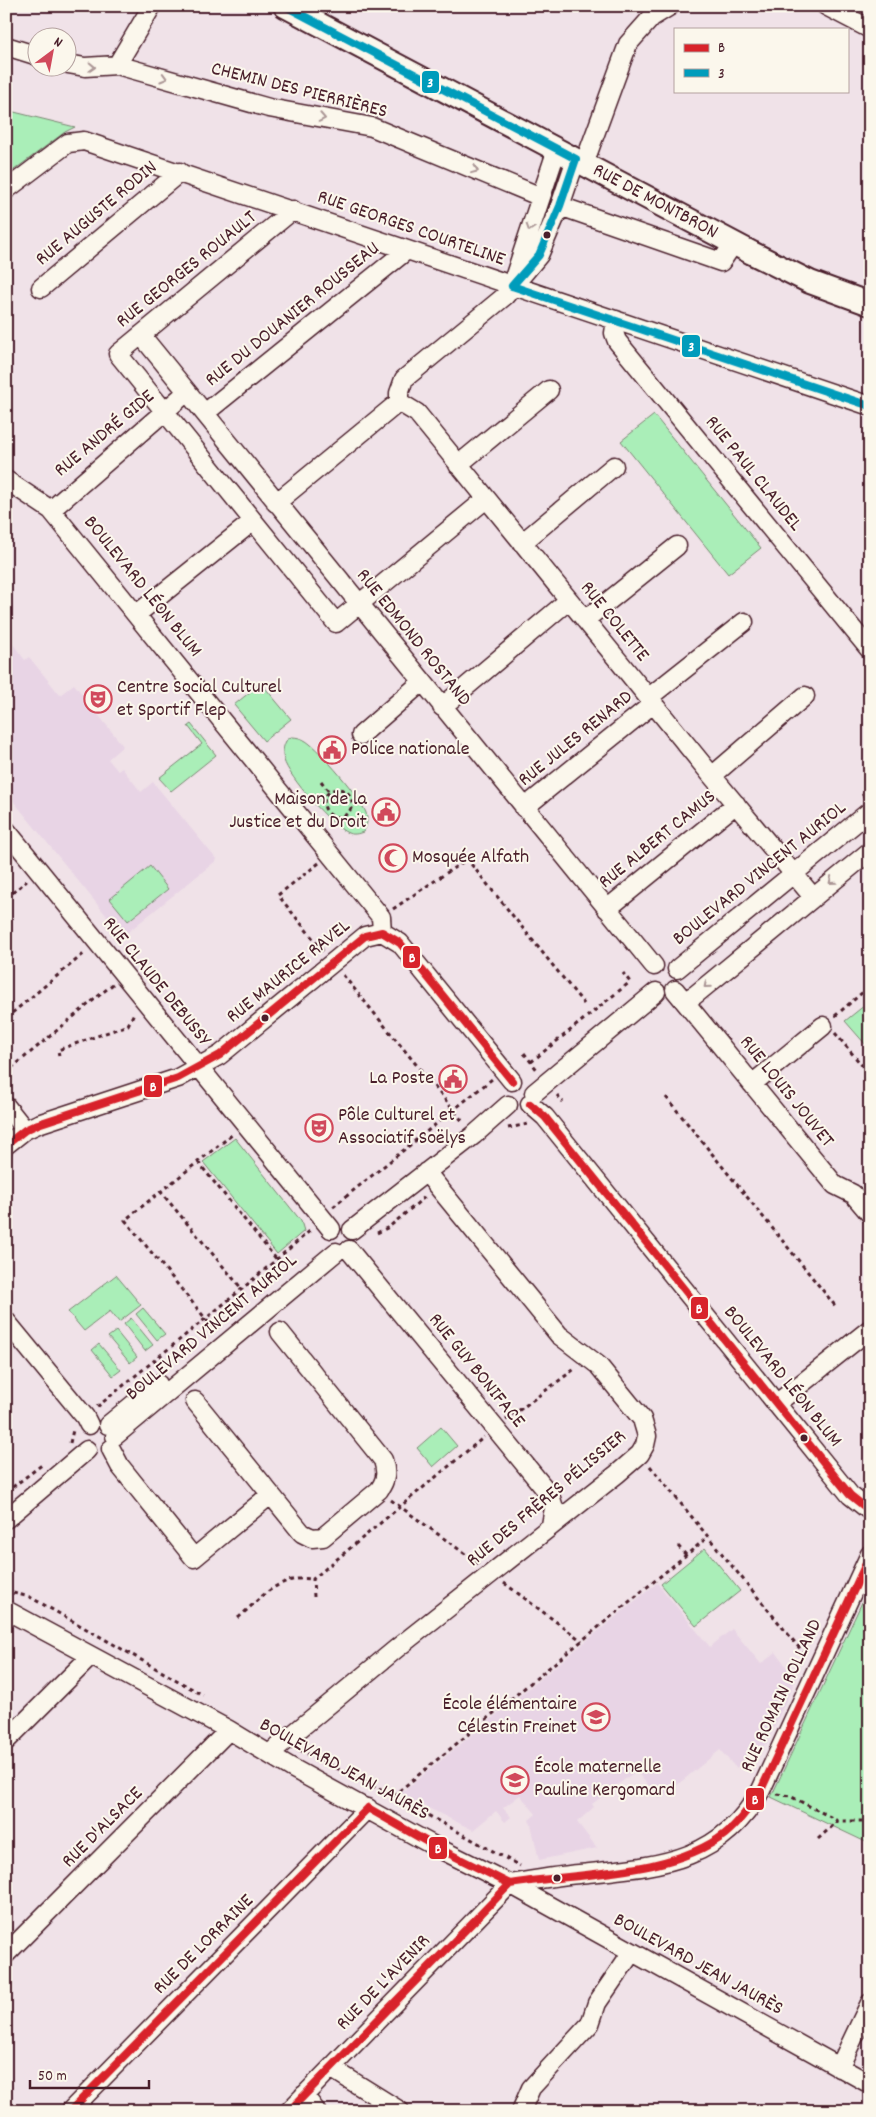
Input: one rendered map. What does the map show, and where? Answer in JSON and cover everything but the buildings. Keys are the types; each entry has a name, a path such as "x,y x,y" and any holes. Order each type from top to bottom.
{"main road":[{"name":"RUE DE MONTBRON","path":"285,6 810,282 870,304"}],"street":[{"path":"117,65 152,6"},
{"path":"276,502 400,402 399,392 404,379 505,296 539,255 560,206 572,158 628,44 652,17 670,6"},
{"path":"826,6 870,28"},
{"path":"6,46 28,53"},
{"name":"CHEMIN DES PIERRIÈRES","path":"78,66 117,65 270,108 372,127 541,197"},
{"name":"RUE GEORGES COURTELINE","path":"6,190 68,143 84,141 870,406"},
{"path":"512,286 541,197 572,158"},
{"name":"RUE AUGUSTE RODIN","path":"41,288 180,172"},
{"path":"560,206 721,262 734,243"},
{"name":"RUE GEORGES ROUAULT","path":"164,411 118,354 293,210"},
{"name":"RUE DU DOUANIER ROUSSEAU","path":"205,413 407,250"},
{"name":"RUE PAUL CLAUDEL","path":"616,320 614,334 617,341 870,650"},
{"name":"RUE EDMOND ROSTAND","path":"141,335 654,966"},
{"path":"458,465 549,390"},
{"name":"RUE ANDRÉ GIDE","path":"51,510 187,392"},
{"name":"RUE COLETTE","path":"400,402 417,413 792,874 813,897"},
{"path":"164,411 252,522 336,623 486,499"},
{"path":"522,543 614,466"},
{"name":"BOULEVARD LÉON BLUM","path":"6,480 51,510 331,854 382,924 522,1086 850,1495 870,1511"},
{"path":"137,614 252,522"},
{"path":"585,620 677,546"},
{"path":"442,706 569,600"},
{"name":"RUE JULES RENARD","path":"524,808 744,622"},
{"path":"361,735 422,682"},
{"path":"712,776 805,696"},
{"name":"RUE ALBERT CAMUS","path":"607,909 736,804"},
{"name":"BOULEVARD VINCENT AURIOL","path":"677,969 870,811"},
{"name":"RUE CLAUDE DEBUSSY","path":"6,830 245,1124 333,1238"},
{"path":"652,988 679,996 695,995 870,850"},
{"name":"RUE MAURICE RAVEL","path":"6,1145 25,1130 178,1078 199,1068 234,1044 382,924"},
{"path":"652,988 648,976 654,966 664,963 677,969 680,978 679,996"},
{"path":"522,1086 522,1110 512,1108 508,1105 504,1092 522,1086 652,988"},
{"name":"RUE LOUIS JOUVET","path":"679,996 835,1185 853,1194 870,1214"},
{"path":"752,1084 825,1024"},
{"path":"333,1238 355,1238 352,1230 508,1105"},
{"path":"6,1106 25,1130"},
{"name":"RUE DES FRÈRES PÉLISSIER","path":"270,1754 640,1454 647,1436 642,1419 590,1358 559,1335 426,1172"},
{"name":"BOULEVARD VINCENT AURIOL","path":"111,1437 226,1329 333,1238"},
{"name":"BOULEVARD VINCENT AURIOL","path":"111,1437 333,1238"},
{"name":"RUE GUY BONIFACE","path":"333,1238 550,1495 554,1508 551,1525"},
{"path":"6,1321 87,1421 98,1422 111,1437 120,1466 194,1558 270,1495"},
{"path":"776,1404 870,1330"},
{"path":"195,1401 302,1533 312,1538 323,1537 379,1490 385,1482 386,1471 383,1460 280,1332"},
{"path":"87,1421 82,1437 87,1450 96,1455 107,1453 111,1437"},
{"path":"6,1519 87,1450"},
{"name":"RUE ROMAIN ROLLAND","path":"510,1884 560,1875 659,1866 681,1859 718,1840 746,1815 761,1790 870,1554"},
{"name":"BOULEVARD JEAN JAURÈS","path":"6,1610 229,1730 436,1846 510,1884 870,2084"},
{"path":"6,1741 91,1656"},
{"name":"RUE D'ALSACE","path":"6,1954 220,1742 229,1730"},
{"name":"RUE DE LORRAINE","path":"70,2111 368,1808"},
{"name":"RUE DE L'AVENIR","path":"289,2111 510,1884"},
{"path":"522,2111 531,2088 590,2024 597,2003 632,1952"},
{"path":"839,2068 870,2003"},
{"path":"331,2068 400,2111"},
{"path":"304,2096 316,2111"}],"path":[{"path":"320,781 329,792"},
{"path":"343,790 350,796 351,805 347,813 334,816 327,811 324,799 329,792 343,790"},
{"path":"331,854 278,895 454,1109"},
{"path":"382,924 467,859 584,1004"},
{"path":"6,898 29,880"},
{"path":"6,1018 87,951"},
{"path":"531,1062 630,982 623,973"},
{"path":"6,1068 8,1071 114,984"},
{"path":"870,986 825,1024 870,1075"},
{"path":"59,1056 58,1050 128,1025 135,1010"},
{"path":"64,1448 71,1442 73,1429 87,1421 205,1318 308,1235 333,1238 454,1109 522,1086"},
{"path":"666,1097 837,1308"},
{"path":"226,1329 221,1324 214,1329 125,1220 245,1124"},
{"path":"198,1162 277,1260"},
{"path":"160,1191 242,1290"},
{"path":"238,1618 280,1583 298,1577 313,1579 495,1428 590,1358"},
{"path":"640,1454 817,1670"},
{"path":"6,1492 50,1458"},
{"path":"393,1796 708,1536"},
{"path":"678,1546 686,1555"},
{"path":"313,1579 314,1597"},
{"path":"761,1790 790,1796 838,1821 870,1821"},
{"path":"818,1839 838,1821"}],"shaded area":[{"path":"6,635 25,660 29,657 60,695 74,684 123,746 108,759 118,771 122,768 141,792 153,782 217,860 123,936 6,792"},
{"path":"657,1583 710,1647 732,1629 761,1664 776,1652 791,1673 797,1676 767,1743 736,1768 720,1750 660,1799 636,1771 592,1804 594,1807 577,1822 597,1848 539,1860 529,1820 536,1814 520,1795 503,1808 511,1817 505,1822 496,1811 473,1830 400,1794"}],"green space":[{"path":"6,110 75,127 65,132 6,176"},
{"path":"654,415 761,548 728,574 621,441"},
{"path":"261,683 291,719 264,741 234,705"},
{"path":"191,724 216,755 171,791 159,778 202,744 188,726"},
{"path":"291,737 302,739 312,746 349,786 366,813 367,823 363,832 352,834 341,829 302,789 287,767 283,757 285,743"},
{"path":"150,866 168,889 128,921 110,899"},
{"path":"870,1001 870,1042 866,1045 845,1021"},
{"path":"235,1138 301,1221 304,1231 277,1254 203,1162"},
{"path":"116,1275 141,1305 119,1322 110,1311 84,1331 68,1312"},
{"path":"143,1308 165,1334 157,1340 136,1314"},
{"path":"131,1318 153,1345 145,1351 124,1324"},
{"path":"116,1331 137,1357 130,1363 108,1337"},
{"path":"99,1344 121,1370 113,1376 92,1350"},
{"path":"441,1427 457,1446 433,1467 417,1448"},
{"path":"705,1548 740,1591 696,1626 661,1584"},
{"path":"870,1585 870,1844 771,1797"}],"transit line":[{"name":"3","path":"285,6 576,159"},
{"name":"3","path":"512,286 539,255 560,206 576,159"},
{"name":"3","path":"512,286 870,406"},
{"name":"B","path":"6,1145 25,1130 38,1124 178,1078 220,1055 365,936 382,932 400,943 512,1081"},
{"name":"B","path":"530,1104 545,1117 850,1495 870,1511"},
{"name":"B","path":"510,1884 622,1871 651,1865 678,1858 703,1848 725,1834 761,1790 870,1555"},
{"name":"B","path":"368,1808 436,1847 510,1884"},
{"name":"B","path":"70,2111 368,1808"},
{"name":"B","path":"289,2111 510,1884"}],"place":[{"name":"Centre Social Culturel et Sportif Flep","path":"98,699"},
{"name":"Police nationale","path":"332,750"},
{"name":"Maison de la Justice et du Droit","path":"386,812"},
{"name":"Mosquée Alfath","path":"393,858"},
{"name":"La Poste","path":"453,1079"},
{"name":"Pôle Culturel et Associatif Soëlys","path":"319,1128"},
{"name":"École élémentaire Célestin Freinet","path":"596,1717"},
{"name":"École maternelle Pauline Kergomard","path":"515,1780"}]}
